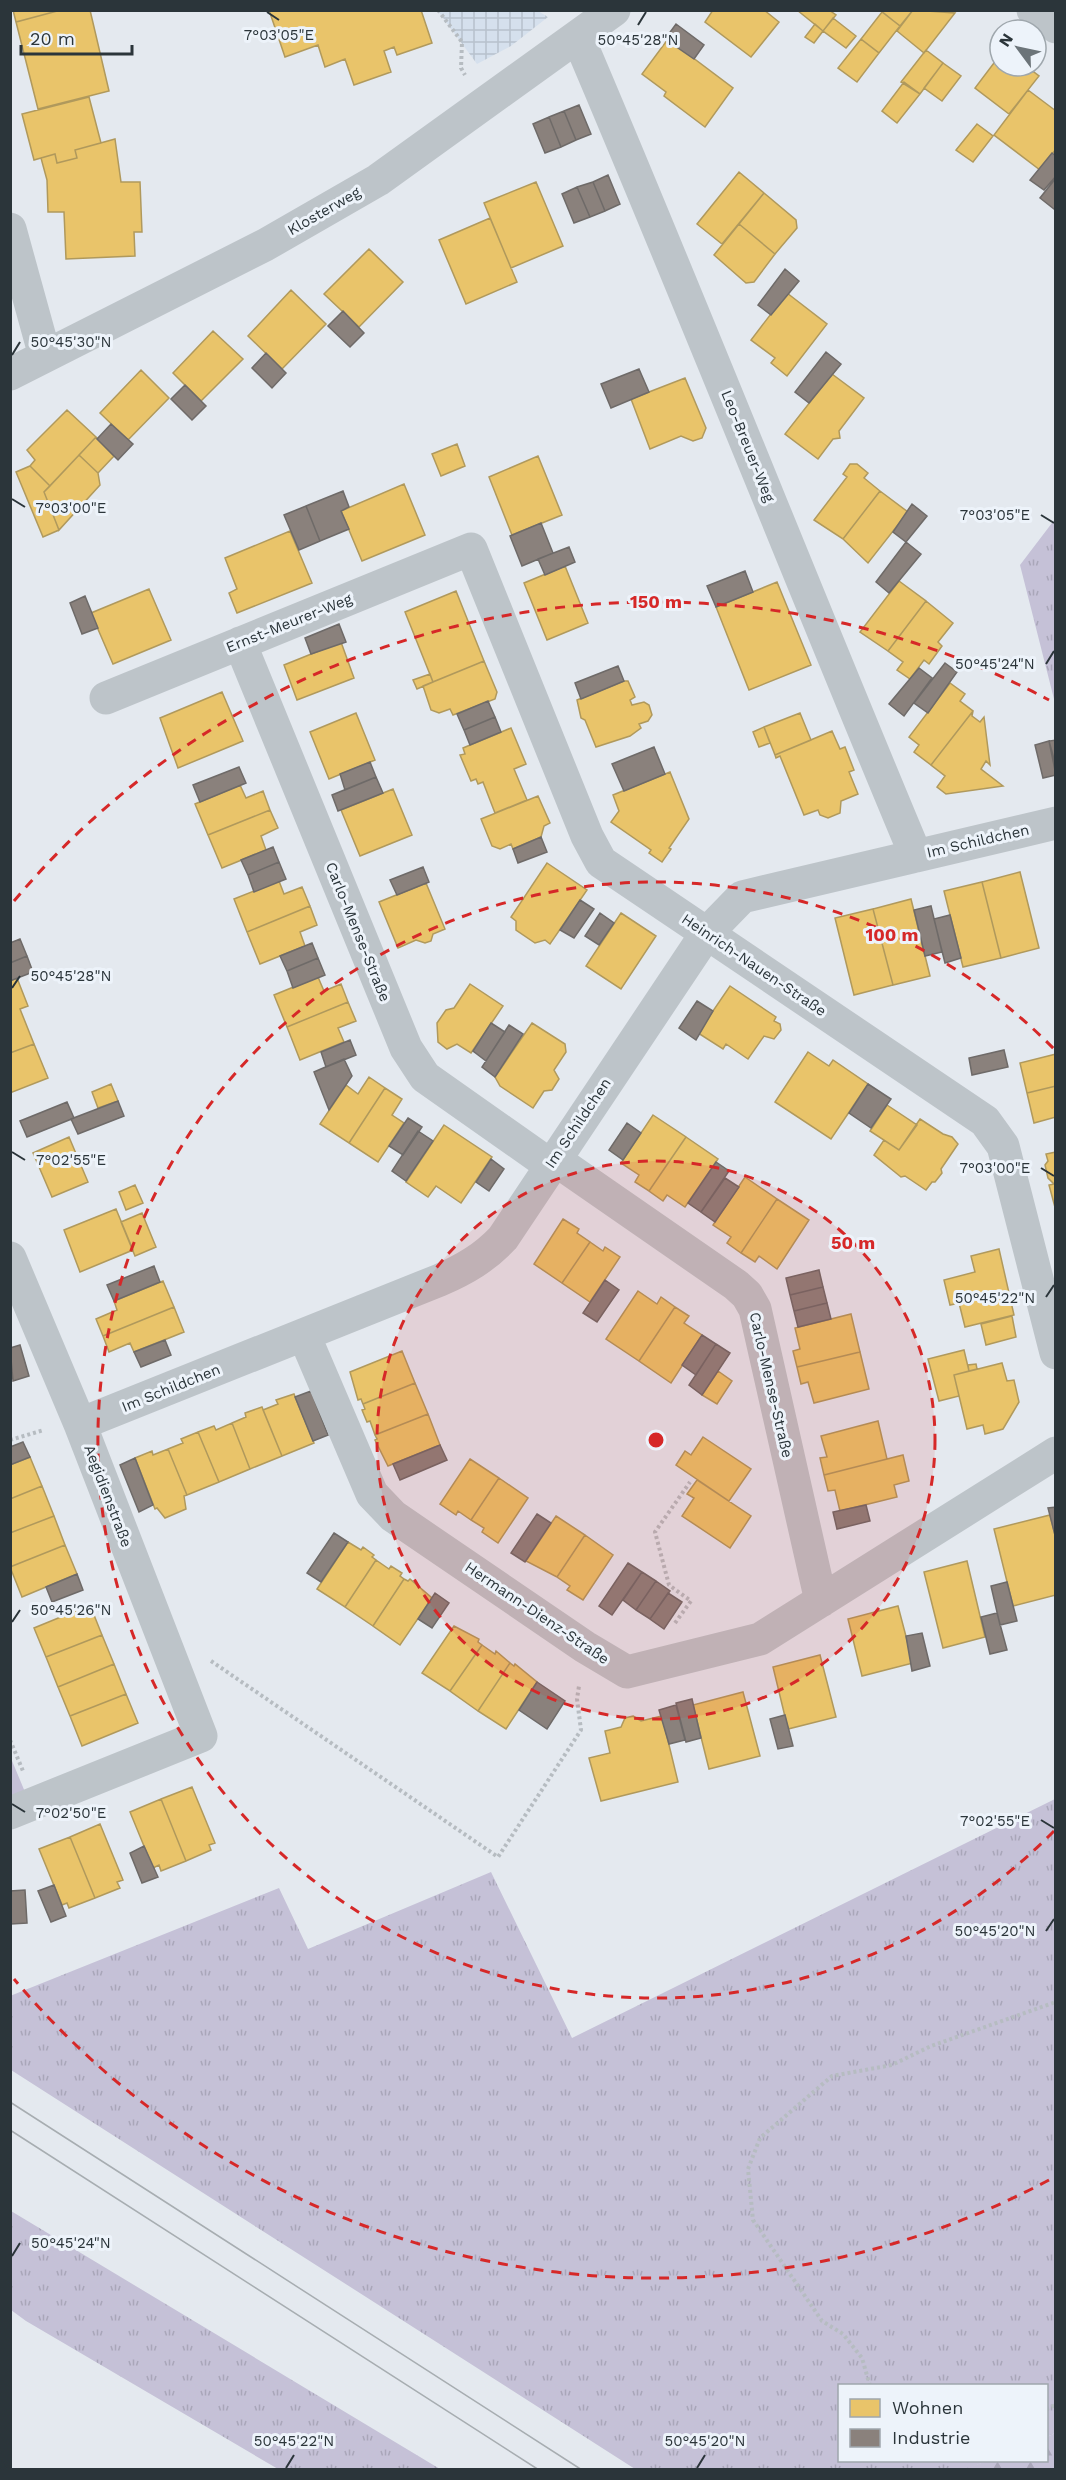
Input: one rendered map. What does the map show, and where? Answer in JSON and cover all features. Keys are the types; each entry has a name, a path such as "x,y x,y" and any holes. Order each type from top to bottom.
{"street":[{"name":"Klosterweg","path":"10,374 265,245 378,180 484,106 614,10"},
{"path":"1033,10 1056,27"},
{"name":"Leo-Breuer-Weg","path":"578,37 688,295 804,590 916,856"},
{"path":"10,229 45,356"},
{"name":"Ernst-Meurer-Weg","path":"106,698 471,549"},
{"name":"Heinrich-Nauen-Straße","path":"471,549 587,836 601,862 985,1121 996,1133 1003,1146 1056,1353"},
{"name":"Carlo-Mense-Straße","path":"240,643 406,1048 425,1077 736,1285 747,1295 755,1309 821,1601"},
{"name":"Im Schildchen","path":"80,1424 440,1280 480,1260 503,1238 706,934 742,897 1056,823"},
{"name":"Aegidienstraße","path":"10,1813 201,1736 80,1424 11,1261"},
{"name":"Hermann-Dienz-Straße","path":"304,1335 372,1494 393,1516 585,1647 627,1672 760,1639 1056,1453"}],"path":[{"path":"438,10 462,42 460,68 484,106"},
{"path":"644,1668 691,1601 669,1585 655,1532 690,1482"},
{"path":"206,1657 498,1857 581,1730 577,1700 585,1647"},
{"path":"870,2384 862,2358 843,2334 822,2321 753,2220 748,2169 760,2138 832,2076 892,2065 932,2046 1056,2002"}],"green space":[{"path":"1055,519 1055,703 1020,565"},
{"path":"10,1756 25,1792 10,1797"},
{"path":"1055,1799 1055,2433 1048,2436 1048,2384 838,2384 838,2462 984,2462 964,2470 635,2469 11,2070 10,1996 279,1888 308,1949 491,1872 572,2038"},
{"path":"11,2211 440,2469 278,2469 26,2321 11,2310"},
{"path":"1055,2433 1055,2469 964,2469 984,2462 1048,2462 1048,2436"}],"shaded area":[{"path":"438,11 538,11 548,17 511,46 477,64"}],"building: Wohnen":[{"path":"13,10 61,10 16,22"},
{"path":"61,10 90,10 109,91 38,109 16,22"},
{"path":"269,10 421,10 432,43 397,55 394,47 384,51 391,72 354,85 345,59 325,67 318,45 285,57"},
{"path":"713,10 764,10 779,22 751,57 705,22"},
{"path":"797,10 829,10 836,15 823,31"},
{"path":"880,10 913,10 900,26"},
{"path":"913,10 955,13 924,53 897,31"},
{"path":"882,12 900,26 879,53 861,39"},
{"path":"833,18 856,36 846,48 823,31"},
{"path":"815,24 823,31 814,43 805,37"},
{"path":"668,39 733,88 705,127 664,96 666,92 642,74"},
{"path":"861,39 879,53 857,82 838,68"},
{"path":"926,50 943,63 920,94 901,82"},
{"path":"943,63 961,76 942,101 924,88"},
{"path":"988,71 988,78 1037,78 1009,114 975,88"},
{"path":"904,82 920,94 897,123 882,111"},
{"path":"1028,90 1056,111 1056,149 1040,170 994,135"},
{"path":"89,97 101,143 75,150 77,158 57,163 55,154 34,160 22,114"},
{"path":"977,124 993,136 973,162 956,150"},
{"path":"115,139 121,182 140,182 142,232 134,232 135,256 66,259 64,212 48,212 47,180 41,158 55,154 57,163 77,158 75,150"},
{"path":"739,172 764,193 722,244 697,224"},
{"path":"536,182 563,246 511,268 484,203"},
{"path":"764,193 796,220 797,228 775,254 739,224"},
{"path":"490,218 517,282 466,304 439,240"},
{"path":"739,224 775,254 754,282 746,283 714,255"},
{"path":"369,249 403,282 359,327 324,294"},
{"path":"291,290 326,324 282,369 248,336"},
{"path":"787,293 827,324 787,376 771,363 775,358 751,340"},
{"path":"213,331 243,359 201,401 173,373"},
{"path":"141,370 169,398 128,440 100,413"},
{"path":"832,374 864,398 839,431 840,438 833,439 818,459 785,434"},
{"path":"685,378 706,428 702,438 693,441 681,436 650,449 631,399"},
{"path":"67,410 96,437 50,486 30,466 35,460 27,450"},
{"path":"96,437 114,456 98,473 79,455"},
{"path":"457,444 465,466 441,476 432,454"},
{"path":"79,455 98,473 100,485 59,530 44,492"},
{"path":"538,456 562,515 512,535 489,477"},
{"path":"850,464 857,464 868,473 864,478 880,491 843,539 814,520 847,477 843,474"},
{"path":"30,466 50,486 44,492 59,530 43,537 16,472"},
{"path":"404,484 425,535 362,561 341,511"},
{"path":"880,491 908,512 868,563 843,539"},
{"path":"290,531 312,583 237,613 229,593 237,589 225,558"},
{"path":"565,566 588,623 547,640 524,583"},
{"path":"899,581 926,601 888,651 860,632"},
{"path":"777,582 811,665 749,690 716,607"},
{"path":"149,589 171,640 113,664 91,613"},
{"path":"456,591 484,661 433,682 405,612"},
{"path":"926,601 953,623 938,642 942,646 929,664 924,660 910,679 897,670 903,662 888,651"},
{"path":"341,642 354,678 297,700 284,665"},
{"path":"484,661 497,692 495,699 453,715 450,709 439,713 431,710 423,686"},
{"path":"430,674 433,682 417,689 413,680"},
{"path":"628,681 635,697 630,700 632,705 644,702 649,705 652,715 648,721 639,724 641,728 630,736 596,747 585,720 581,718 577,700"},
{"path":"950,683 965,694 960,701 973,711 931,765 914,752 919,745 909,737"},
{"path":"222,692 243,741 178,768 160,718"},
{"path":"973,711 972,716 980,722 984,717 990,765 986,761 981,769 1003,786 946,794 937,787 945,776 931,765"},
{"path":"356,713 375,760 329,779 310,732"},
{"path":"800,713 811,740 775,755 764,727"},
{"path":"764,727 770,743 759,747 753,732"},
{"path":"511,728 526,764 514,769 527,800 495,813 483,782 478,784 476,779 471,781 460,755 465,754 463,748"},
{"path":"832,731 840,749 845,747 854,770 849,772 858,794 841,801 840,813 828,818 820,815 818,810 804,815 780,756 776,758 775,755"},
{"path":"670,772 689,819 662,862 649,853 651,850 611,822 619,811 613,795"},
{"path":"240,785 246,798 263,791 270,810 208,835 195,804"},
{"path":"393,789 412,835 360,856 341,810"},
{"path":"538,796 550,823 544,826 541,837 513,849 511,844 500,849 492,846 481,819"},
{"path":"270,810 278,828 261,836 266,850 222,868 208,835"},
{"path":"547,863 587,890 550,944 545,940 535,943 516,930 516,921 511,917"},
{"path":"1020,872 1039,948 1001,958 982,882"},
{"path":"279,881 284,894 302,887 310,906 247,932 234,899"},
{"path":"982,882 1001,958 963,967 944,891"},
{"path":"426,883 445,929 433,934 431,941 425,943 416,940 398,948 379,902"},
{"path":"911,899 930,976 893,985 873,909"},
{"path":"310,906 317,925 300,932 305,946 260,964 247,932"},
{"path":"873,909 893,985 854,995 835,918"},
{"path":"621,913 656,936 621,989 586,966"},
{"path":"318,977 324,991 341,984 348,1002 287,1027 274,995"},
{"path":"17,978 28,1006 20,1009 34,1044 10,1053 10,981"},
{"path":"470,984 503,1006 471,1053 457,1044 447,1049 438,1042 437,1023 446,1010 454,1008"},
{"path":"730,986 776,1017 774,1021 780,1024 781,1030 774,1039 764,1036 748,1059 726,1044 723,1049 698,1033"},
{"path":"348,1002 356,1021 338,1028 344,1042 300,1060 287,1027"},
{"path":"532,1023 565,1044 566,1052 554,1070 559,1079 552,1090 544,1091 533,1108 500,1086 495,1077"},
{"path":"34,1044 48,1078 10,1093 10,1053"},
{"path":"808,1052 829,1066 833,1060 868,1084 831,1139 775,1102"},
{"path":"1056,1054 1056,1086 1027,1093 1020,1063"},
{"path":"369,1077 385,1088 349,1143 320,1124 346,1085 358,1094"},
{"path":"111,1084 118,1101 98,1108 92,1092"},
{"path":"1056,1086 1056,1117 1034,1123 1027,1093"},
{"path":"385,1088 402,1099 392,1115 404,1123 378,1162 349,1143"},
{"path":"887,1105 917,1125 899,1150 870,1131"},
{"path":"653,1115 686,1137 649,1191 635,1182 639,1175 621,1163"},
{"path":"920,1119 952,1137 958,1144 941,1169 942,1173 926,1190 905,1176 901,1177 874,1155 884,1140 899,1150"},
{"path":"444,1125 492,1157 461,1203 436,1186 428,1197 406,1182"},
{"path":"69,1137 88,1182 52,1197 33,1153"},
{"path":"686,1137 718,1159 685,1207 667,1195 663,1201 649,1191"},
{"path":"1056,1152 1056,1184 1054,1184 1048,1178 1045,1165 1048,1161 1046,1154"},
{"path":"745,1177 777,1199 741,1253 727,1243 731,1237 713,1225"},
{"path":"1056,1184 1056,1211 1049,1185"},
{"path":"135,1185 143,1203 126,1210 119,1192"},
{"path":"777,1199 809,1220 777,1269 759,1256 755,1262 741,1253"},
{"path":"116,1209 133,1250 80,1272 64,1230"},
{"path":"142,1213 156,1247 135,1256 121,1222"},
{"path":"563,1219 579,1229 577,1233 590,1242 562,1283 534,1264"},
{"path":"590,1242 603,1251 605,1247 620,1257 590,1302 562,1283"},
{"path":"999,1249 1014,1315 965,1327 959,1303 950,1305 944,1280 975,1272 971,1256"},
{"path":"163,1281 174,1307 103,1336 96,1319 117,1310 114,1301"},
{"path":"638,1291 657,1304 661,1297 675,1307 639,1361 606,1339"},
{"path":"174,1307 184,1332 134,1352 130,1343 109,1352 103,1336"},
{"path":"675,1307 689,1316 684,1323 702,1335 671,1383 639,1361"},
{"path":"851,1314 860,1352 797,1367 793,1351 800,1349 795,1328"},
{"path":"1012,1316 1016,1337 986,1345 981,1324"},
{"path":"964,1350 969,1371 954,1375 959,1396 939,1401 928,1359"},
{"path":"402,1351 415,1383 363,1404 361,1399 358,1400 350,1372"},
{"path":"860,1352 869,1389 814,1403 808,1382 801,1384 797,1367"},
{"path":"1002,1363 1007,1381 1014,1380 1019,1402 1003,1429 985,1434 983,1425 967,1429 954,1375"},
{"path":"976,1364 977,1369 969,1371 968,1365"},
{"path":"718,1371 732,1381 717,1404 702,1395"},
{"path":"415,1383 428,1414 375,1435 370,1421 367,1422 362,1410 365,1409 363,1404"},
{"path":"294,1394 314,1443 282,1456 263,1410 278,1404 276,1400"},
{"path":"262,1407 282,1456 250,1469 232,1423 246,1417 245,1413"},
{"path":"428,1414 440,1445 388,1466 375,1440 377,1439 375,1435"},
{"path":"878,1421 887,1459 824,1475 820,1458 827,1457 821,1436"},
{"path":"232,1423 250,1469 219,1482 198,1432 214,1426 216,1430"},
{"path":"198,1432 219,1482 187,1495 168,1449 183,1443 181,1439"},
{"path":"703,1437 751,1469 729,1501 676,1465 685,1451 691,1455"},
{"path":"168,1449 187,1495 184,1496 186,1509 165,1518 157,1508 155,1509 135,1458 152,1451 153,1455"},
{"path":"903,1455 909,1481 894,1485 897,1497 840,1511 835,1490 828,1491 824,1475"},
{"path":"30,1457 42,1486 10,1499 10,1465"},
{"path":"470,1459 499,1478 471,1520 458,1511 456,1515 440,1504"},
{"path":"499,1478 528,1498 498,1543 482,1532 484,1528 471,1520"},
{"path":"697,1480 751,1516 730,1548 682,1516 694,1498 687,1494"},
{"path":"42,1486 54,1516 10,1533 10,1499"},
{"path":"1050,1515 1056,1539 1056,1595 1013,1606 994,1529"},
{"path":"54,1516 65,1545 10,1567 10,1533"},
{"path":"556,1516 585,1535 557,1577 526,1561"},
{"path":"585,1535 613,1555 583,1600 567,1590 570,1586 557,1577"},
{"path":"348,1542 361,1550 363,1547 374,1555 372,1557 376,1560 345,1607 317,1589"},
{"path":"65,1545 77,1574 22,1597 10,1567"},
{"path":"376,1560 389,1569 391,1566 402,1573 400,1576 404,1579 373,1626 345,1607"},
{"path":"967,1561 985,1637 943,1648 924,1572"},
{"path":"404,1579 408,1581 410,1579 432,1598 400,1645 373,1626"},
{"path":"90,1605 102,1635 46,1657 34,1628"},
{"path":"898,1606 913,1663 862,1676 848,1619"},
{"path":"454,1626 479,1639 478,1642 482,1645 450,1691 422,1673"},
{"path":"102,1635 114,1664 58,1687 46,1657"},
{"path":"482,1645 495,1654 496,1651 510,1663 478,1711 450,1691"},
{"path":"820,1655 836,1717 788,1729 773,1667"},
{"path":"510,1663 514,1666 515,1664 537,1682 506,1729 478,1711"},
{"path":"114,1664 126,1694 70,1716 58,1687"},
{"path":"743,1692 760,1756 709,1769 693,1705"},
{"path":"126,1694 138,1723 82,1746 70,1716"},
{"path":"633,1716 641,1721 662,1716 678,1782 601,1801 589,1758 610,1753 605,1731 621,1727 625,1718"},
{"path":"192,1787 215,1843 209,1845 211,1850 186,1861 161,1799"},
{"path":"161,1799 186,1861 161,1871 159,1865 153,1868 130,1812"},
{"path":"100,1824 123,1880 117,1882 120,1888 95,1898 70,1837"},
{"path":"70,1837 95,1898 69,1908 67,1903 62,1905 39,1849"}],"building: Industrie":[{"path":"676,24 704,45 694,59 665,39"},
{"path":"579,105 591,134 576,140 564,111"},
{"path":"564,111 576,140 561,147 549,117"},
{"path":"549,117 561,147 545,153 533,124"},
{"path":"1052,153 1056,156 1056,176 1044,190 1030,180"},
{"path":"608,175 620,204 605,211 593,182"},
{"path":"1056,178 1056,207 1054,209 1040,198"},
{"path":"593,182 605,211 590,217 577,187"},
{"path":"577,187 590,217 574,223 562,194"},
{"path":"785,269 799,281 771,315 758,305"},
{"path":"343,311 364,333 350,347 328,326"},
{"path":"826,352 841,364 809,403 795,392"},
{"path":"266,353 286,373 272,388 252,368"},
{"path":"639,369 649,392 611,408 601,384"},
{"path":"185,385 206,406 192,420 171,399"},
{"path":"111,424 133,444 118,460 97,439"},
{"path":"343,491 349,507 341,511 349,529 320,541 306,506"},
{"path":"912,504 927,516 906,542 893,532"},
{"path":"306,506 320,541 299,550 284,515"},
{"path":"541,523 553,553 522,566 510,536"},
{"path":"906,542 921,554 889,593 876,582"},
{"path":"569,547 575,562 545,575 538,559"},
{"path":"745,571 753,592 716,607 707,586"},
{"path":"85,596 98,628 82,634 70,603"},
{"path":"339,624 346,642 311,654 305,638"},
{"path":"945,663 957,672 928,713 914,703"},
{"path":"618,666 624,681 581,699 575,683"},
{"path":"919,668 932,678 904,716 889,704"},
{"path":"488,701 495,717 464,730 457,714"},
{"path":"495,717 501,732 470,745 464,730"},
{"path":"1056,740 1056,766 1049,741"},
{"path":"1049,741 1056,775 1043,778 1035,745"},
{"path":"654,747 665,774 624,791 612,764"},
{"path":"370,762 376,777 345,790 340,774"},
{"path":"239,767 246,783 200,802 193,785"},
{"path":"376,777 383,793 338,811 332,795"},
{"path":"541,837 547,852 518,863 513,849"},
{"path":"273,847 279,862 248,875 241,860"},
{"path":"279,862 286,879 254,892 248,875"},
{"path":"423,867 429,882 397,895 390,880"},
{"path":"580,900 594,909 574,938 560,930"},
{"path":"931,906 942,952 925,956 914,910"},
{"path":"600,913 614,923 599,945 585,936"},
{"path":"950,915 961,958 945,963 934,919"},
{"path":"20,939 27,956 10,963 10,943"},
{"path":"312,943 318,958 287,971 280,956"},
{"path":"27,956 33,972 10,981 10,963"},
{"path":"318,958 325,975 293,988 287,971"},
{"path":"697,1001 713,1011 696,1040 679,1028"},
{"path":"491,1023 505,1032 486,1061 473,1051"},
{"path":"509,1025 523,1034 495,1077 482,1067"},
{"path":"350,1040 356,1055 326,1067 321,1052"},
{"path":"1004,1050 1008,1067 972,1075 969,1058"},
{"path":"344,1059 352,1076 329,1110 314,1072"},
{"path":"868,1084 891,1099 871,1128 849,1113"},
{"path":"118,1101 124,1116 78,1134 71,1119"},
{"path":"67,1102 74,1118 27,1137 20,1121"},
{"path":"408,1118 422,1127 403,1155 389,1146"},
{"path":"627,1123 641,1133 623,1160 609,1150"},
{"path":"418,1131 433,1141 406,1181 392,1171"},
{"path":"491,1159 504,1169 489,1191 476,1182"},
{"path":"716,1162 729,1171 701,1212 688,1203"},
{"path":"725,1178 739,1187 715,1222 701,1212"},
{"path":"154,1266 160,1282 114,1301 107,1285"},
{"path":"819,1270 823,1287 790,1295 786,1278"},
{"path":"605,1280 619,1290 597,1322 583,1313"},
{"path":"823,1287 827,1303 794,1311 790,1295"},
{"path":"827,1303 831,1319 798,1327 794,1311"},
{"path":"702,1335 716,1344 696,1375 682,1365"},
{"path":"165,1340 171,1355 141,1367 134,1352"},
{"path":"716,1344 730,1353 702,1395 689,1385"},
{"path":"20,1345 29,1376 13,1381 10,1348"},
{"path":"311,1391 328,1435 313,1441 295,1397"},
{"path":"23,1442 30,1457 10,1465 10,1447"},
{"path":"440,1445 447,1460 400,1480 393,1464"},
{"path":"135,1458 153,1505 139,1512 120,1465"},
{"path":"866,1505 870,1521 837,1529 833,1512"},
{"path":"1056,1507 1056,1539 1048,1508"},
{"path":"537,1514 551,1523 525,1562 511,1553"},
{"path":"334,1533 348,1542 321,1582 307,1573"},
{"path":"628,1563 642,1572 612,1615 599,1606"},
{"path":"642,1572 656,1581 636,1610 623,1600"},
{"path":"77,1574 83,1590 52,1602 46,1587"},
{"path":"656,1581 670,1591 650,1619 636,1610"},
{"path":"1007,1582 1017,1621 1000,1625 991,1586"},
{"path":"435,1593 449,1603 432,1628 418,1619"},
{"path":"668,1593 682,1602 664,1629 650,1619"},
{"path":"997,1613 1007,1650 990,1654 981,1617"},
{"path":"922,1633 930,1666 912,1671 906,1636"},
{"path":"537,1682 565,1701 547,1729 519,1710"},
{"path":"692,1699 701,1738 686,1742 676,1703"},
{"path":"676,1705 685,1740 669,1744 659,1710"},
{"path":"785,1715 793,1746 778,1749 770,1719"},
{"path":"144,1846 158,1877 142,1883 130,1853"},
{"path":"54,1885 66,1916 51,1922 38,1891"},
{"path":"25,1890 27,1923 11,1924 10,1891"}],"tram line":[{"path":"10,2102 582,2470"},
{"path":"10,2130 539,2470"}]}
